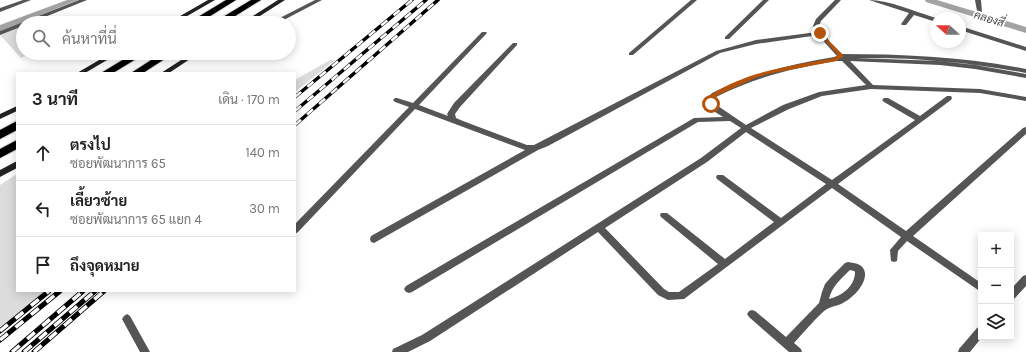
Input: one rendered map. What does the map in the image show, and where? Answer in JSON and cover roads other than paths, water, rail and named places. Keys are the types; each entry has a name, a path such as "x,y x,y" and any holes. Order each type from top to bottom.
{"highway":[{"path":"204,16 232,0"},
{"path":"230,16 256,0"},
{"path":"108,72 129,60"},
{"path":"138,72 157,60"},
{"path":"0,135 16,126"},
{"path":"0,154 16,145"}],"main road":[{"path":"183,16 212,0"},
{"path":"256,16 282,0"},
{"path":"82,72 103,60"},
{"path":"166,72 185,60"},
{"path":"0,117 16,109"},
{"path":"0,174 16,165"}],"street":[{"path":"0,10 28,0"},
{"path":"42,16 84,0"},
{"path":"287,16 319,0"},
{"path":"631,54 694,0"},
{"path":"727,38 766,0"},
{"path":"838,0 816,23 820,33 841,59 871,87"},
{"path":"872,0 930,18"},
{"path":"978,0 980,11"},
{"path":"904,24 913,12"},
{"path":"0,33 16,26"},
{"path":"966,30 1026,49"},
{"path":"296,229 484,33"},
{"path":"374,239 535,148 718,52 737,46 775,38 820,33"},
{"path":"453,120 451,114 452,111 515,44"},
{"path":"978,286 832,184 731,119 711,104 711,97 738,82 768,72 841,59 883,55 956,59 1026,71"},
{"path":"841,59 940,63 975,67 1026,76"},
{"path":"398,352 426,338 704,160 746,128 786,107 815,96 836,91 871,87 973,90 1026,99"},
{"path":"599,227 656,287 668,296 681,296 948,98"},
{"path":"397,100 526,148 535,148"},
{"path":"886,100 919,119"},
{"path":"410,289 697,120 731,119"},
{"path":"894,258 894,250 907,236 1026,130"},
{"path":"720,178 780,222"},
{"path":"664,215 725,264"},
{"path":"1014,293 1026,279"},
{"path":"787,343 824,305"},
{"path":"752,314 797,352"},
{"path":"127,319 146,352"},
{"path":"963,352 978,334"}],"waterway":[{"path":"32,16 74,0"},
{"name":"คลองสี่","path":"929,0 1026,30"},
{"path":"0,28 16,22"}],"railway":[{"path":"296,96 412,0"},
{"path":"296,110 426,0"},
{"path":"296,124 438,0"},
{"path":"0,331 48,292"},
{"path":"0,340 59,292"},
{"path":"12,352 82,292"},
{"path":"24,352 94,292"},
{"path":"34,352 103,292"}]}
